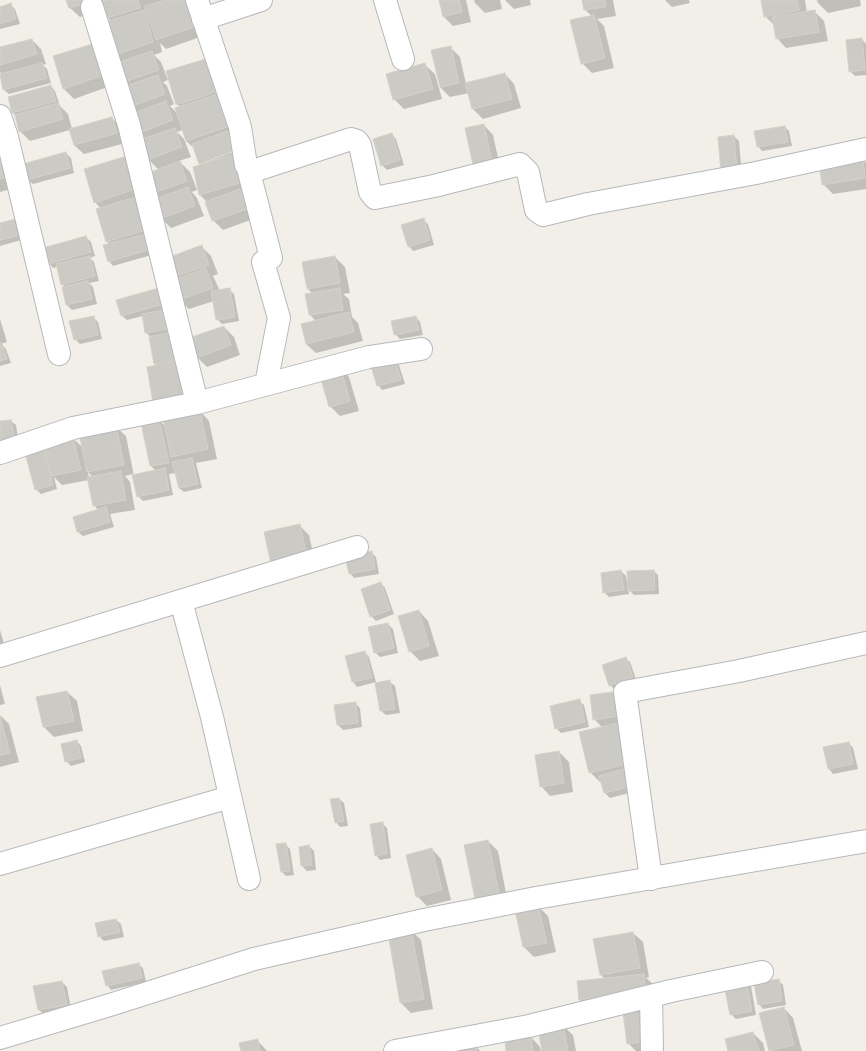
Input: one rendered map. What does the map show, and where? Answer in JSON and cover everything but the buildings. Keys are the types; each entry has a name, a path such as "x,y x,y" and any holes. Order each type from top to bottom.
{"street":[{"path":"261,0 200,9 240,127 246,165 248,168 279,318 266,384"},
{"path":"385,0 403,59"},
{"path":"92,7 129,125 197,403"},
{"path":"0,116 7,137 59,354"},
{"path":"248,168 256,170 351,139 357,141 360,145 370,192 372,196 378,198 434,186 520,164 528,172 536,210 543,215 588,204 756,173 866,149"},
{"path":"0,453 73,428 197,403 369,357 422,349"},
{"path":"0,656 356,547"},
{"path":"181,601 249,879"},
{"path":"651,879 625,692 739,671 866,643"},
{"path":"0,864 230,797"},
{"path":"0,1038 254,959 431,918 536,898 866,841"},
{"path":"395,1051 529,1026 651,996 762,972"},
{"path":"651,996 652,1051"}]}
